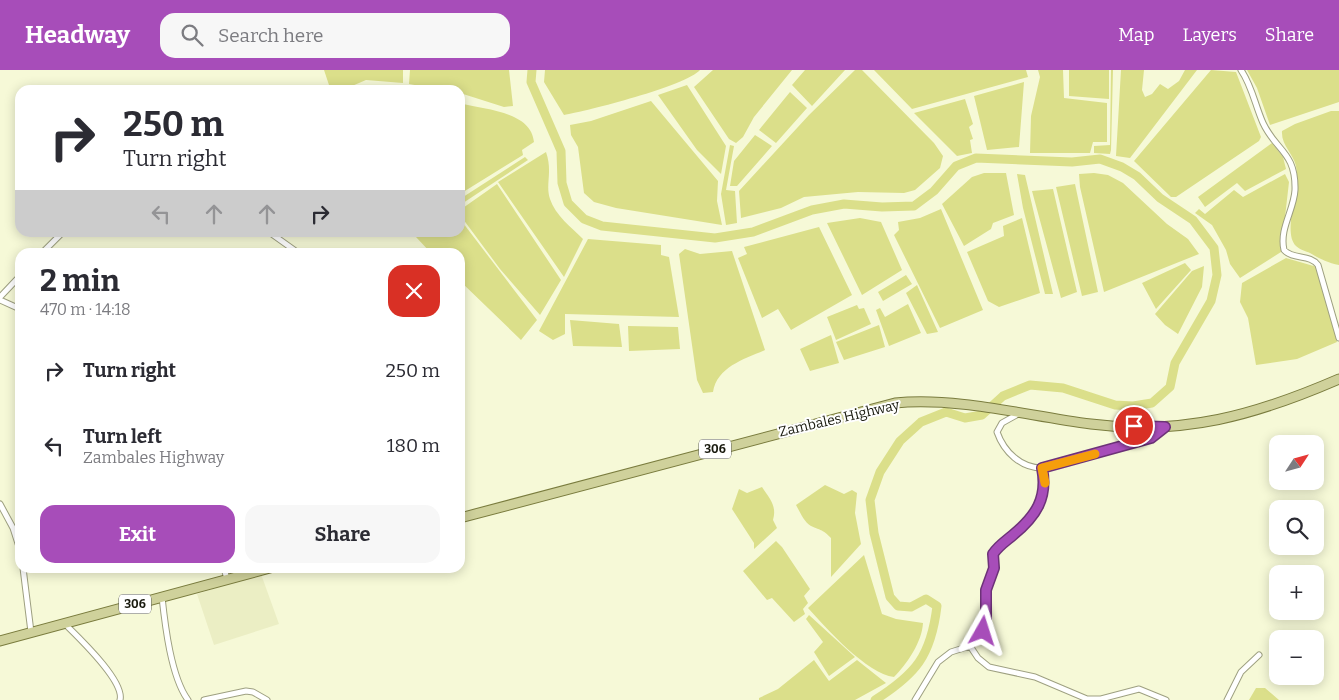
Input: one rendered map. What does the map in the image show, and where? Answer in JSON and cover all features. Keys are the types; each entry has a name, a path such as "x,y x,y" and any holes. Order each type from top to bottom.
{"main road":[{"name":"Zambales Highway","path":"465,517 884,405 916,401 1004,410 1092,424 1165,427 1219,420 1252,413 1339,379"},
{"name":"306","path":"0,640 250,573"}],"street":[{"path":"1241,70 1247,80 1264,125 1289,158 1294,172 1295,190 1285,224 1284,250 1291,255 1316,262 1339,338"},
{"path":"46,248 58,237"},
{"path":"275,237 291,248"},
{"path":"15,282 0,298 15,306"},
{"path":"1020,413 999,426 997,432 1006,449 1029,467 1042,468 1151,438 1165,427"},
{"path":"915,700 938,662 951,652 970,646 985,627 986,590 994,568 993,554 1029,521 1038,506 1045,491 1042,468"},
{"path":"0,504 15,534"},
{"path":"24,573 31,632"},
{"path":"225,573 227,579"},
{"path":"162,596 170,647 178,677 188,700"},
{"path":"65,624 101,662 120,691 120,700"},
{"path":"970,646 978,658 989,666 1035,677 1087,699 1101,699 1139,689 1166,700"},
{"path":"1227,700 1241,672 1259,655"},
{"path":"204,700 246,691 267,700"}],"shaded area":[{"path":"324,70 403,70 403,83 366,80 354,85 329,85"},
{"path":"410,70 509,70 513,106 504,107 465,95 465,85 409,84"},
{"path":"545,70 700,70 676,83 657,90 593,109 564,115 544,82"},
{"path":"713,70 792,70 754,117 743,137 736,143 729,139 694,87"},
{"path":"805,70 845,70 812,106 792,85"},
{"path":"855,70 862,70 934,143 943,156 940,168 915,190 904,193 858,192 804,197 781,208 741,218 739,191 809,115"},
{"path":"874,70 1026,70 1028,77 912,109"},
{"path":"1038,70 1063,70 1064,98 1107,103 1107,142 1093,142 1090,153 1030,153 1031,116 1040,77"},
{"path":"1069,70 1109,70 1109,99 1069,96"},
{"path":"1111,70 1113,70 1111,150 1110,154 1094,153 1094,146 1110,145"},
{"path":"1121,70 1144,70 1142,90 1145,97 1152,94 1160,84 1168,89 1179,81 1185,70 1197,70 1130,158 1116,156"},
{"path":"1211,70 1236,72 1261,137 1259,141 1176,197 1171,197 1134,161"},
{"path":"1247,70 1339,70 1339,102 1270,125 1257,88"},
{"path":"1024,82 1019,147 987,150 974,96"},
{"path":"687,85 726,146 721,174 697,150 658,95"},
{"path":"790,92 807,108 776,143 759,130"},
{"path":"965,99 973,124 969,127 973,139 970,140 972,153 957,156 914,113"},
{"path":"651,101 718,181 717,201 722,225 616,208 594,202 584,193 578,147 571,135 570,125 591,121"},
{"path":"465,104 494,110 516,118 525,124 531,132 534,142 522,150 523,155 465,191"},
{"path":"1331,111 1339,111 1339,265 1299,248 1292,240 1291,221 1297,175 1296,166 1282,136 1282,131 1295,124"},
{"path":"755,135 772,146 737,186 730,186 734,161"},
{"path":"1272,143 1283,157 1286,169 1245,191 1237,183 1205,207 1198,197"},
{"path":"730,145 734,146 726,190 735,191 737,223 726,225 721,194"},
{"path":"546,152 549,166 548,188 552,205 564,221 583,239 564,277 498,182"},
{"path":"525,157 528,160 465,202 465,196"},
{"path":"984,173 1006,173 1014,215 993,223 991,229 964,246 942,204 972,177"},
{"path":"1094,173 1108,175 1123,183 1167,224 1188,239 1199,254 1104,292 1080,187 1079,174"},
{"path":"1017,174 1025,175 1053,294 1045,294 1023,208"},
{"path":"1285,174 1289,182 1281,252 1240,278 1230,264 1226,250 1212,225 1195,213 1199,209 1205,214 1234,190 1243,197"},
{"path":"497,184 561,280 540,315 500,269 465,222 465,206"},
{"path":"1075,184 1098,292 1082,296 1056,187"},
{"path":"1053,189 1077,292 1061,298 1032,191"},
{"path":"941,209 983,310 940,328 894,235 899,230 898,222 920,218"},
{"path":"860,218 881,222 902,270 862,295 827,223"},
{"path":"1022,218 1040,293 999,307 988,301 967,252 1004,236 1003,226"},
{"path":"465,226 537,320 521,340 465,286 465,248 426,248 416,237 465,237"},
{"path":"819,227 852,295 791,330 778,309 762,318 738,258 747,254 744,247"},
{"path":"588,239 661,245 661,255 669,257 679,317 565,314 565,334 553,340 539,331"},
{"path":"685,249 700,254 732,251 765,350 740,361 726,370 720,376 713,392 703,393 697,380 679,254"},
{"path":"1286,258 1317,267 1337,342 1297,359 1256,365 1248,318 1240,302 1242,283"},
{"path":"1185,263 1191,270 1156,309 1142,283"},
{"path":"1204,266 1202,287 1178,334 1165,325 1155,314 1192,271"},
{"path":"906,275 912,284 883,301 878,292"},
{"path":"917,285 938,332 927,334 906,293"},
{"path":"908,304 921,333 889,346 876,310 880,308 885,317"},
{"path":"857,305 859,309 864,308 871,324 836,340 827,317"},
{"path":"570,320 619,324 622,347 573,346"},
{"path":"879,325 885,347 844,360 836,342"},
{"path":"628,326 678,327 680,349 629,351"},
{"path":"831,335 839,363 810,371 800,349"},
{"path":"825,485 844,494 852,490 857,493 855,513 861,544 831,577 831,538 823,531 811,526 802,517 796,505"},
{"path":"762,487 772,503 774,511 773,520 777,528 754,549 754,543 732,509 739,489 747,493"},
{"path":"776,541 810,589 804,596 808,603 803,609 805,614 794,622 772,598 767,600 743,571"},
{"path":"864,555 882,614 896,619 923,623 920,638 913,652 894,677 883,674 860,659 836,638 808,608"},
{"path":"261,574 279,624 214,645 197,594"},
{"path":"809,615 855,657 829,676 814,652 823,642 806,619"},
{"path":"814,660 829,681 857,660 886,683 855,700 759,700 759,698 778,689"},
{"path":"1256,688 1265,688 1279,700 1249,700"}],"waterway":[{"path":"532,70 531,82 561,151 562,183 568,203 584,219 602,226 715,238 753,232 812,210 844,204 882,207 914,206 934,191 956,166 976,158 1072,162 1100,159 1122,167 1137,176 1160,198 1193,220 1214,248 1217,275 1211,301 1175,363 1170,387 1152,403 1133,406 1115,405 1063,388 1030,385 1003,396 982,415 965,418 946,412 921,422 900,441 880,472 870,500 874,533 890,597 898,606 911,607 926,599 937,606 931,638 919,662 901,681 875,700"}],"slow traffic":[{"path":"1045,483 1042,468 1095,454"}],"route":[{"path":"983,631 986,624 987,584 994,568 993,554 1029,521 1042,499 1045,491 1042,468 1151,438 1165,427 1134,426"}]}
